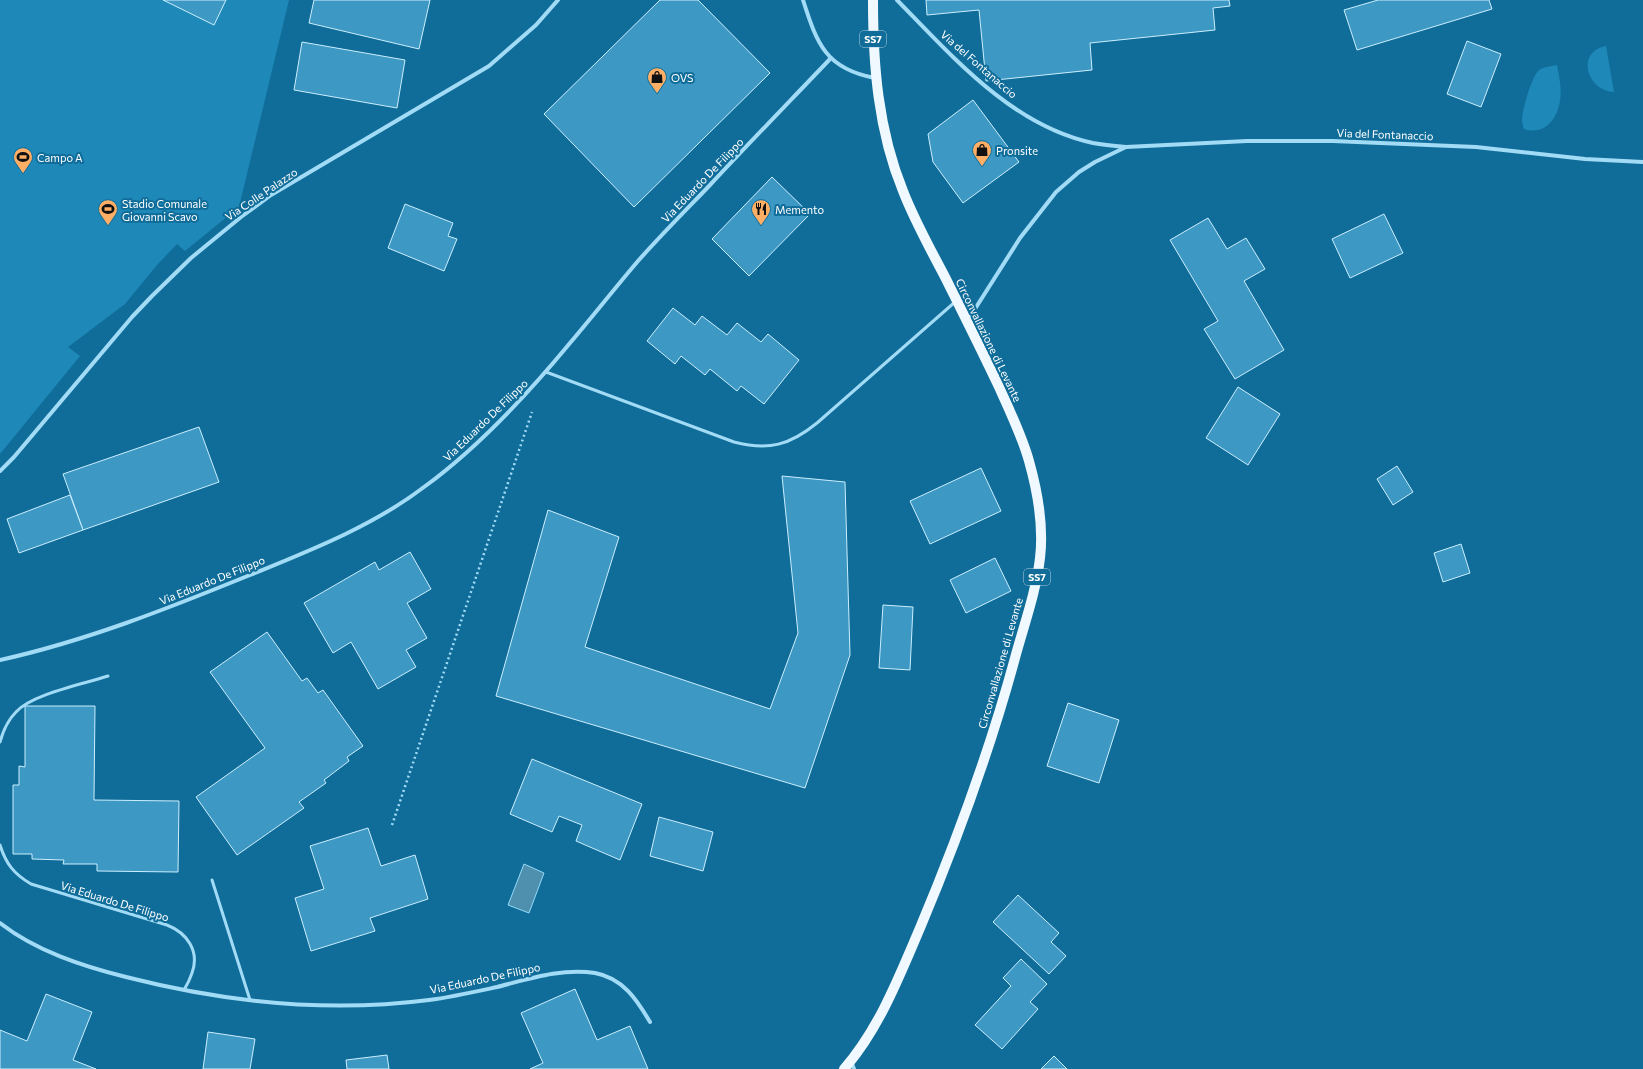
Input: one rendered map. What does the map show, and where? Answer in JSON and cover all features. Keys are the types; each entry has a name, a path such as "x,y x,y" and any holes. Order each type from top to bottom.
{"main road":[{"name":"Circonvallazione di Levante","path":"844,1069 852,1065 892,991 946,865 1004,699 1030,603 1039,563 1041,541 1040,513 1028,459 1013,418 957,300 914,218 903,191 883,127 876,78 873,0"}],"street":[{"name":"Via Colle Palazzo","path":"0,471 14,457 132,317 171,276 196,253 241,216 271,195 489,66 536,25 558,0"},
{"path":"803,0 812,28 823,49 831,58 840,66 855,74 876,78"},
{"name":"Via del Fontanaccio","path":"897,0 940,43 991,90 1027,116 1059,132 1093,143 1126,147 1240,141 1333,141 1476,147 1569,157 1643,162"},
{"name":"Via Eduardo De Filippo","path":"0,660 99,632 188,600 292,558 383,514 424,487 456,461 502,418 546,372 639,260 831,58"},
{"name":"Via del Fontanaccio","path":"967,321 1020,238 1056,192 1079,172 1100,159 1126,147"},
{"name":"Via Eduardo De Filippo","path":"0,923 35,944 73,961 96,969 184,990 250,1000 302,1005 398,1003 465,994 546,975 567,972 588,972 606,976 621,984 634,997 650,1022"}],"lane":[{"path":"546,372 734,442 754,446 778,446 798,437 817,423 957,300"},
{"path":"0,742 3,732 11,718 16,711 25,705 48,695 108,676"},
{"name":"Via Eduardo De Filippo","path":"0,845 4,857 11,869 20,878 31,884 43,889 167,925 180,931 190,943 193,953 193,973 184,990"},
{"path":"212,880 250,1000"}],"path":[{"path":"392,825 533,410"}],"shaded area":[{"name":"Stadio Comunale Giovanni Scavo","path":"0,0 289,0 239,207 185,251 177,244 157,265 125,304 68,347 80,356 0,454"},
{"path":"1606,46 1614,92 1605,90 1597,85 1591,79 1588,71 1590,56 1596,50"},
{"path":"1557,65 1561,91 1559,107 1553,119 1544,128 1531,131 1524,129 1522,115 1536,73 1546,67"},
{"path":"524,864 544,873 529,913 508,905"}],"building":[{"path":"163,0 226,0 214,25"},
{"path":"314,0 430,0 419,49 309,23"},
{"name":"OVS","path":"660,0 698,0 770,73 634,207 544,114"},
{"path":"926,0 1229,0 1230,6 1213,8 1215,30 1090,43 1092,70 986,81 979,10 927,15"},
{"path":"1378,0 1489,0 1492,9 1357,50 1344,10"},
{"path":"1467,41 1501,54 1481,107 1447,94"},
{"path":"302,42 405,60 397,108 294,90"},
{"path":"973,100 1019,162 963,203 933,162 928,134"},
{"name":"Memento","path":"772,177 810,214 749,276 712,239"},
{"path":"405,204 453,223 448,236 457,239 444,271 388,248"},
{"path":"1384,214 1403,253 1350,278 1332,239"},
{"path":"1208,218 1227,249 1246,238 1265,269 1244,281 1284,350 1235,379 1204,329 1218,321 1170,240"},
{"path":"673,308 695,325 702,316 727,335 737,323 761,342 768,334 799,360 764,404 741,386 737,391 710,369 705,375 681,356 675,364 647,341"},
{"path":"1238,387 1280,414 1248,465 1206,438"},
{"path":"199,427 219,482 83,530 63,474"},
{"path":"1397,466 1413,492 1393,505 1377,479"},
{"path":"981,468 1001,511 930,544 910,501"},
{"path":"782,476 845,482 850,655 805,788 496,696 548,510 619,537 585,647 770,709 798,633"},
{"path":"70,495 83,530 19,553 7,519"},
{"path":"1461,544 1470,573 1443,582 1434,553"},
{"path":"410,552 431,589 407,603 427,638 406,650 416,667 378,689 351,642 333,653 304,603 375,562 379,570"},
{"path":"995,558 1011,591 966,613 950,580"},
{"path":"883,605 913,607 910,670 879,668"},
{"path":"267,632 302,681 307,678 318,693 323,690 363,746 347,757 349,761 324,780 326,783 299,802 304,808 237,855 196,797 265,748 210,672"},
{"path":"1068,703 1119,720 1099,783 1047,766"},
{"path":"25,706 95,706 94,800 179,801 178,872 97,871 97,864 63,864 64,860 32,859 32,854 13,854 13,785 19,785 19,766 25,767"},
{"path":"532,759 642,804 620,860 576,841 582,825 559,816 552,832 510,814"},
{"path":"659,817 713,832 703,871 650,856"},
{"path":"368,828 381,866 415,855 428,899 370,918 375,931 311,951 295,898 324,889 310,846"},
{"path":"1018,895 1059,933 1051,942 1066,956 1049,974 993,922"},
{"path":"1021,959 1047,984 1030,1002 1038,1009 1002,1049 975,1025 1011,986 1003,978"},
{"path":"575,989 597,1040 630,1026 648,1069 530,1069 543,1063 521,1013"},
{"path":"46,994 92,1012 73,1060 96,1069 0,1069 0,1030 27,1041"},
{"path":"208,1032 255,1039 250,1069 203,1069"},
{"path":"387,1055 389,1069 347,1069 346,1060"},
{"path":"1054,1056 1067,1069 1041,1069"}],"place":[{"name":"OVS","path":"657,94"},
{"name":"Pronsite","path":"982,167"},
{"name":"Campo A","path":"23,174"},
{"name":"Stadio Comunale Giovanni Scavo","path":"108,226"},
{"name":"Memento","path":"761,226"}]}
